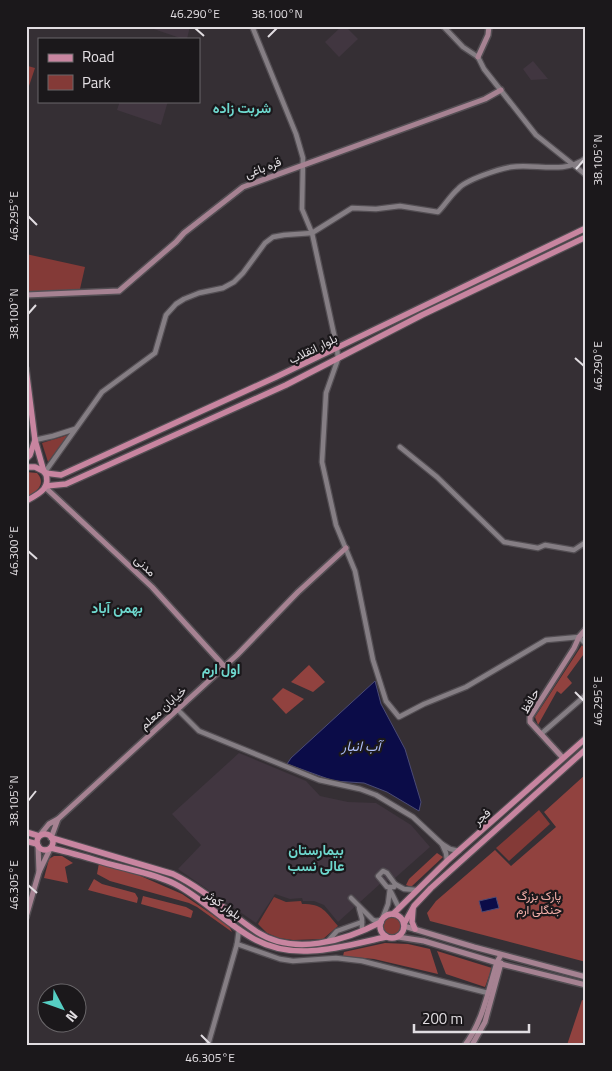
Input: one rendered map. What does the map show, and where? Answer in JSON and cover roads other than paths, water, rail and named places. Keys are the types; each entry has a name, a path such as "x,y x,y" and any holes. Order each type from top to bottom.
{"main road":[{"path":"478,57 490,26"},
{"name":"قره باغی","path":"26,295 119,291 189,228 243,187 484,99 501,90"},
{"name":"بلوار انقلاب","path":"26,467 35,467 45,472 61,475 337,348 586,228"},
{"name":"بلوار انقلاب","path":"46,487 66,484 286,385 422,315 586,237"},
{"path":"26,369 35,440 48,482 41,493 26,501"},
{"path":"26,459 30,455 35,440"},
{"name":"مدنی","path":"46,487 152,587 224,666"},
{"name":"خیابان معلم","path":"39,835 224,666 298,592 346,548"},
{"path":"578,637 586,629"},
{"name":"حافظ","path":"563,758 530,722 530,717 574,648 578,637"},
{"name":"فجر","path":"393,914 447,861 586,738"},
{"name":"فجر","path":"404,925 414,906 440,878 586,749"},
{"path":"563,758 569,764"},
{"path":"26,917 39,872 53,844 52,838 58,819"},
{"path":"26,832 52,838"},
{"path":"39,835 36,841 39,872"},
{"name":"بلوار کوثر","path":"52,838 68,844 146,864 173,874 211,897 259,933 284,943 299,944 328,941 351,936 382,920"},
{"path":"26,841 46,849 50,848"},
{"path":"65,852 68,844"},
{"name":"بلوار کوثر","path":"50,848 142,872 174,884 239,929 272,948 308,952 386,936"},
{"path":"414,906 412,922 415,929"},
{"path":"398,937 403,932 404,925 400,917 393,914 382,920 380,928 386,936 424,941 499,963 586,985"},
{"path":"239,929 244,922"},
{"path":"404,925 501,955 586,977"},
{"path":"351,936 355,938 354,944"},
{"path":"472,1045 485,1022 501,955"},
{"path":"464,1045 477,1026 499,963"}],"street":[{"path":"252,26 296,134 303,158 302,209 312,233 338,359 326,393 322,462 336,525 355,571 373,660 386,701 399,717 424,704 466,687 546,640 578,637 586,644"},
{"path":"443,26 463,46 478,57 484,69 536,135 586,175"},
{"path":"45,472 102,392 154,353 163,322 176,304 199,293 223,288 234,282 265,243 273,237 312,233 352,208 376,209 400,206 438,212 458,187 469,180 511,167 551,168 580,162 586,158"},
{"path":"35,440 75,429"},
{"path":"400,447 423,464 504,542 538,548 545,546 574,550 586,542"},
{"path":"540,734 586,695"},
{"path":"177,709 199,731 319,780 360,789 376,795 413,817 442,844 450,849 459,851"},
{"path":"442,844 446,852 447,861"},
{"path":"399,908 392,897 390,888 378,876 379,873 384,872 395,884 404,889 416,890"},
{"path":"351,898 373,920 382,920 390,888 394,887 395,884"},
{"path":"359,906 362,931"},
{"path":"328,941 337,931 362,922"},
{"path":"208,1045 237,944 239,929"},
{"path":"237,944 280,959 293,961 336,958 362,961 488,993"}],"water":[{"name":"آب انبار","path":"375,681 381,704 405,749 421,802 419,811 387,792 364,783 334,781 287,764 291,758"},
{"path":"496,897 499,908 482,912 479,901"}],"district":[{"name":"شربت زاده","path":"242,108"},
{"name":"بهمن آباد","path":"117,608"},
{"name":"اول ارم","path":"221,669"},
{"name":"بیمارستان عالی نسب","path":"316,858"}],"park label":[{"name":"پارک بزرگ جنگلی ارم","path":"539,903"}]}
